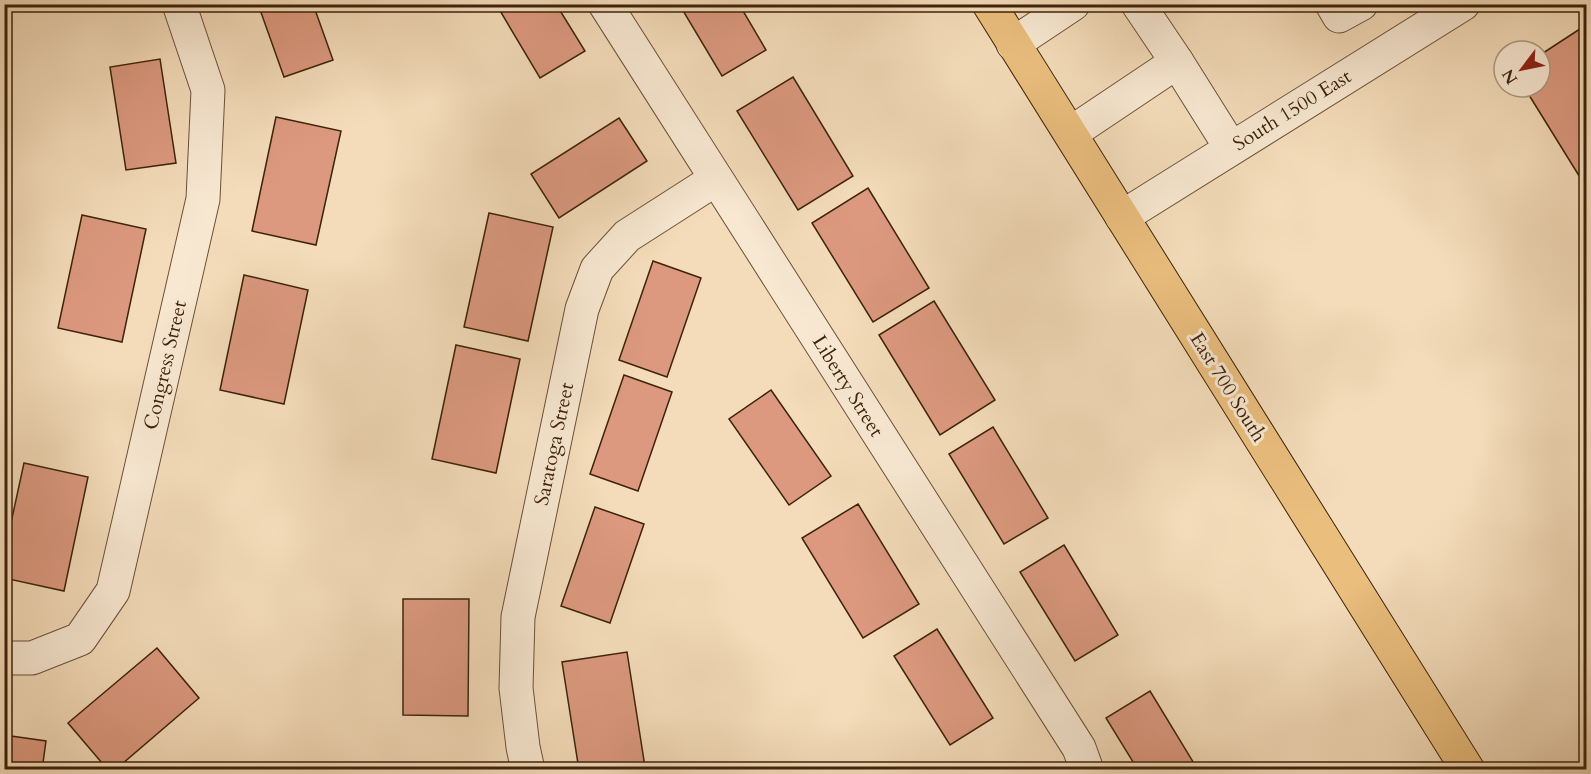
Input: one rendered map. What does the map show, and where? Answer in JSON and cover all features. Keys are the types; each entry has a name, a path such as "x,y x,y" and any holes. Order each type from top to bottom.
{"main road":[{"name":"East 700 South","path":"988,4 1071,133 1468,770"}],"street":[{"name":"Congress Street","path":"4,658 32,657 80,639 113,591 203,199 208,90 179,4"},
{"name":"Liberty Street","path":"605,4 1072,738 1087,770"},
{"path":"1013,44 1073,4"},
{"path":"1138,4 1231,148"},
{"path":"1332,4 1339,16 1361,4"},
{"name":"South 1500 East","path":"1122,217 1445,9"},
{"path":"1071,133 1177,62"},
{"name":"Saratoga Street","path":"528,770 516,688 518,616 582,309 597,269 627,236 716,178"}],"building":[{"path":"258,4 313,4 333,60 284,77"},
{"path":"496,4 556,4 585,51 540,78"},
{"path":"679,4 739,4 766,50 722,76"},
{"path":"1586,25 1586,187 1531,99 1552,99 1552,47"},
{"path":"160,59 176,163 126,170 110,67"},
{"path":"793,77 853,176 798,210 737,111"},
{"path":"276,117 341,131 316,245 252,231"},
{"path":"619,118 647,161 559,218 531,174"},
{"path":"868,188 929,288 873,322 812,223"},
{"path":"489,213 553,227 528,341 464,327"},
{"path":"82,215 146,229 122,342 58,328"},
{"path":"653,261 701,278 667,377 619,360"},
{"path":"244,275 308,290 284,404 220,390"},
{"path":"934,301 995,400 940,435 879,335"},
{"path":"456,345 520,359 496,473 432,459"},
{"path":"624,375 672,392 638,491 590,474"},
{"path":"771,390 831,476 789,505 729,419"},
{"path":"993,427 1048,518 1004,544 949,454"},
{"path":"24,463 88,477 64,591 4,578 4,555"},
{"path":"858,504 919,604 863,638 802,538"},
{"path":"595,507 644,524 610,623 561,606"},
{"path":"1064,545 1118,635 1075,661 1020,572"},
{"path":"403,599 469,599 468,716 403,715"},
{"path":"937,629 993,718 950,745 894,656"},
{"path":"157,648 199,698 115,770 108,770 68,723"},
{"path":"627,652 645,767 579,770 562,662"},
{"path":"1150,691 1198,770 1138,770 1106,718"},
{"path":"4,735 46,741 42,770 4,770"}]}
